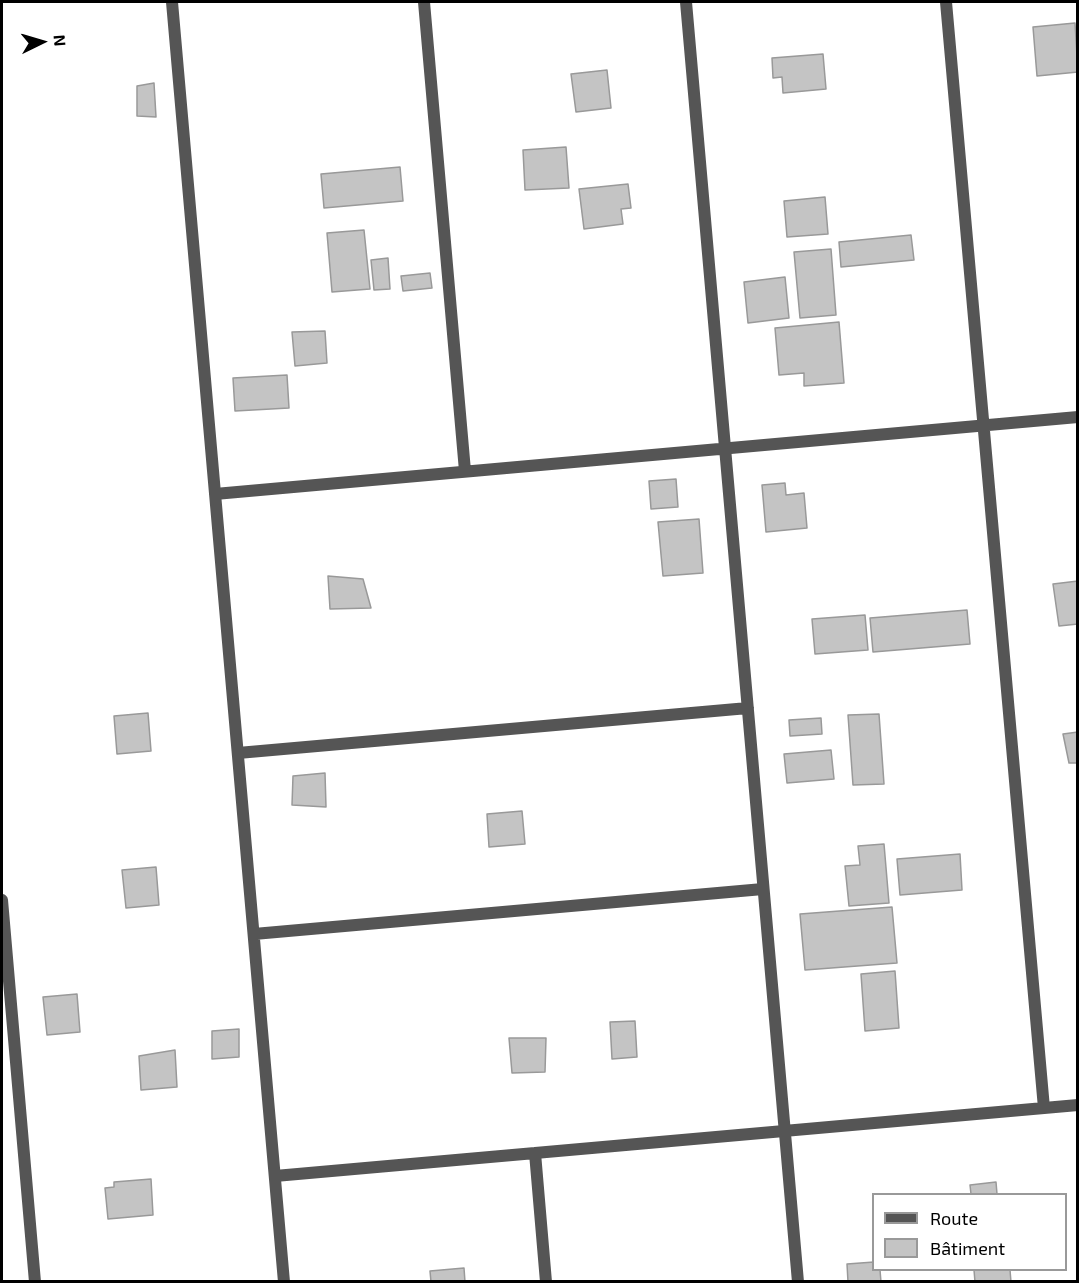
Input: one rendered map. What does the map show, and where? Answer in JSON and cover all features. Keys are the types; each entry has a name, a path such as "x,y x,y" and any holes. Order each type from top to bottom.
{"street":[{"path":"172,2 284,1281"},
{"path":"424,2 465,471"},
{"path":"686,2 798,1281"},
{"path":"946,2 1044,1108"},
{"path":"215,494 1077,417"},
{"path":"238,753 748,708"},
{"path":"254,934 764,889"},
{"path":"2,900 35,1281"},
{"path":"275,1176 1077,1105"},
{"path":"535,1153 546,1281"}],"building":[{"path":"1075,23 1078,72 1037,76 1033,27"},
{"path":"823,54 826,89 783,93 782,77 773,78 772,58"},
{"path":"607,70 611,108 576,112 571,74"},
{"path":"154,83 156,117 137,116 137,86"},
{"path":"566,147 569,188 525,190 523,150"},
{"path":"400,167 403,201 324,208 321,174"},
{"path":"628,184 631,208 621,209 623,224 584,229 579,189"},
{"path":"825,197 828,234 787,237 784,201"},
{"path":"364,230 370,289 332,292 327,233"},
{"path":"911,235 914,260 841,267 839,242"},
{"path":"831,249 836,315 800,318 794,252"},
{"path":"388,258 390,289 374,290 371,260"},
{"path":"430,273 432,288 403,291 401,276"},
{"path":"785,277 789,318 748,323 744,282"},
{"path":"839,322 844,383 804,386 804,373 779,375 775,328"},
{"path":"325,331 327,363 295,366 292,332"},
{"path":"287,375 289,408 235,411 233,378"},
{"path":"676,479 678,507 651,509 649,481"},
{"path":"785,483 786,495 804,493 807,528 766,532 762,485"},
{"path":"699,519 703,573 663,576 658,522"},
{"path":"328,576 363,579 371,608 330,609"},
{"path":"1078,581 1078,624 1059,626 1053,584"},
{"path":"967,610 970,644 873,652 870,618"},
{"path":"865,615 868,650 815,654 812,619"},
{"path":"148,713 151,751 117,754 114,716"},
{"path":"879,714 884,784 853,785 848,715"},
{"path":"821,718 822,734 790,736 789,720"},
{"path":"1078,732 1078,763 1069,763 1063,734"},
{"path":"831,750 834,779 787,783 784,754"},
{"path":"325,773 326,807 292,805 293,776"},
{"path":"522,811 525,844 489,847 487,814"},
{"path":"884,844 889,903 849,906 845,866 860,865 858,846"},
{"path":"960,854 962,890 900,895 897,859"},
{"path":"156,867 159,905 126,908 122,870"},
{"path":"892,907 897,963 805,970 800,914"},
{"path":"895,971 899,1028 865,1031 861,974"},
{"path":"77,994 80,1032 47,1035 43,997"},
{"path":"635,1021 637,1057 612,1059 610,1022"},
{"path":"239,1029 239,1057 212,1059 212,1031"},
{"path":"509,1038 546,1038 545,1072 512,1073"},
{"path":"175,1050 177,1087 141,1090 139,1056"},
{"path":"151,1179 153,1215 108,1219 105,1188 114,1187 114,1182"},
{"path":"996,1182 997,1193 971,1193 970,1185"},
{"path":"872,1262 872,1271 880,1271 881,1282 848,1282 847,1264"},
{"path":"464,1268 465,1282 431,1282 430,1271"},
{"path":"974,1271 1010,1271 1011,1282 975,1282"}]}
